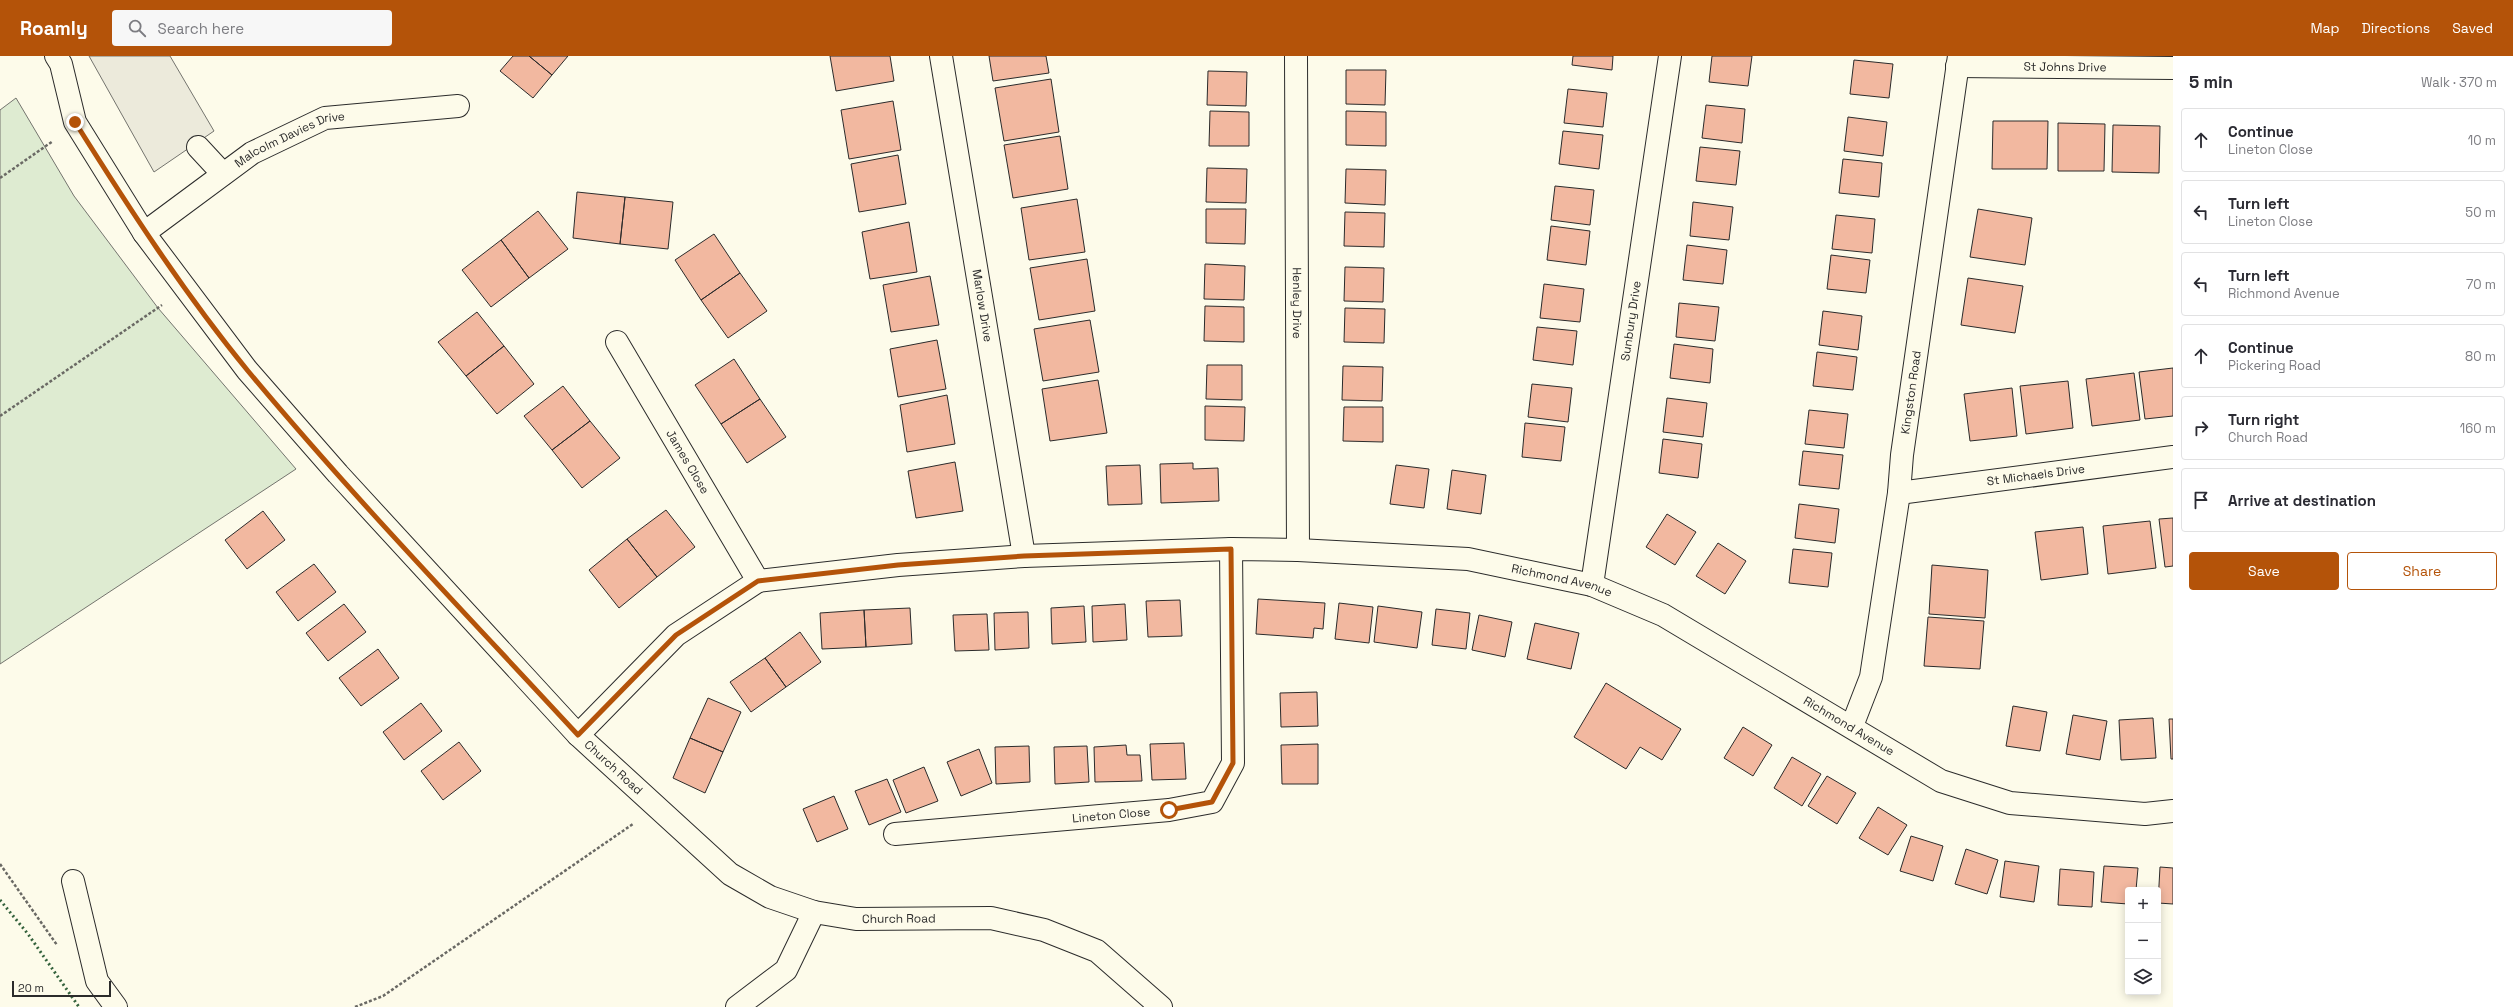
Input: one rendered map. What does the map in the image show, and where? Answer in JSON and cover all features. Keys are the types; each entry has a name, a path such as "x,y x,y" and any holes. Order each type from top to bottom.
{"street":[{"name":"Church Road","path":"56,56 61,64 75,122 144,233 247,370 338,474 578,735 656,804 730,874 770,897 814,912 856,919 992,918 1044,930 1097,952 1161,1007"},
{"name":"Marlow Drive","path":"941,56 1024,556"},
{"name":"Henley Drive","path":"1296,56 1298,550"},
{"name":"Sunbury Drive","path":"1592,585 1670,56"},
{"name":"St Johns Drive","path":"1958,61 2173,68"},
{"name":"Kingston Road","path":"1852,726 1871,677 1899,493 1904,439 1958,61"},
{"name":"Malcolm Davies Drive","path":"144,233 252,153 325,118 458,106"},
{"path":"198,147 223,174"},
{"name":"James Close","path":"617,342 758,581"},
{"name":"St Michaels Drive","path":"1899,493 2173,457"},
{"name":"Richmond Avenue","path":"758,581 898,565 1024,556 1231,549 1298,550 1468,559 1592,585 1662,615 1852,726 1941,781 2010,803 2145,814 2173,811"},
{"name":"Lineton Close","path":"895,834 1169,810 1212,802 1233,763 1231,549"},
{"path":"578,735 676,635 758,581"},
{"path":"73,881 97,981 116,1007"},
{"path":"737,1007 786,970 814,912"}],"path":[{"path":"0,178 56,139"},
{"path":"0,416 164,303"},
{"path":"355,1007 383,996 624,832 656,804"},
{"path":"0,864 60,948"}],"green space":[{"path":"16,98 74,196 158,308 296,469 0,664 0,110"}],"shaded area":[{"path":"89,56 170,56 214,131 154,172"}],"building":[{"path":"513,56 529,56 552,75 533,98 500,71"},
{"path":"529,56 568,56 552,75"},
{"path":"830,56 890,56 894,81 836,91"},
{"path":"989,56 1046,56 1049,73 993,81"},
{"path":"1573,56 1613,56 1612,70 1572,65"},
{"path":"1712,56 1752,56 1748,86 1709,82"},
{"path":"1854,60 1893,64 1889,98 1850,94"},
{"path":"1346,70 1386,70 1385,105 1346,104"},
{"path":"1208,71 1247,72 1246,106 1207,105"},
{"path":"1051,79 1059,132 1004,141 995,88"},
{"path":"1568,89 1607,93 1603,127 1564,123"},
{"path":"893,101 901,150 849,159 841,110"},
{"path":"1706,105 1745,109 1742,143 1702,138"},
{"path":"1210,111 1249,112 1249,146 1209,146"},
{"path":"1346,111 1386,112 1386,146 1346,145"},
{"path":"1848,117 1887,122 1883,156 1844,151"},
{"path":"1993,121 2048,121 2047,169 1992,169"},
{"path":"2058,123 2105,124 2104,171 2058,171"},
{"path":"2113,125 2160,126 2159,173 2112,172"},
{"path":"1563,131 1603,135 1599,169 1559,164"},
{"path":"1060,136 1068,189 1013,198 1004,145"},
{"path":"1700,147 1740,151 1736,185 1696,181"},
{"path":"898,155 906,204 859,212 851,164"},
{"path":"1843,159 1882,163 1879,197 1839,193"},
{"path":"1207,168 1247,169 1246,203 1206,202"},
{"path":"1346,169 1386,170 1385,205 1345,203"},
{"path":"1555,186 1594,190 1590,225 1551,220"},
{"path":"577,192 625,197 620,244 573,238"},
{"path":"625,197 673,202 668,249 620,244"},
{"path":"1077,199 1085,252 1029,260 1021,208"},
{"path":"1693,202 1733,207 1729,240 1690,236"},
{"path":"1206,209 1246,209 1245,244 1206,243"},
{"path":"1978,209 2032,218 2025,265 1970,257"},
{"path":"538,211 568,249 529,278 501,240"},
{"path":"1345,212 1385,213 1384,247 1344,246"},
{"path":"1836,215 1875,219 1872,253 1832,249"},
{"path":"909,222 917,272 870,279 862,232"},
{"path":"1551,226 1590,231 1586,265 1547,260"},
{"path":"714,234 740,273 701,300 675,260"},
{"path":"501,240 529,278 491,307 462,270"},
{"path":"1687,245 1727,250 1723,284 1683,280"},
{"path":"1831,255 1870,260 1866,293 1827,289"},
{"path":"1087,259 1095,311 1039,320 1030,268"},
{"path":"1205,264 1245,266 1244,300 1204,299"},
{"path":"1345,267 1384,268 1383,302 1344,301"},
{"path":"740,273 767,311 728,338 701,300"},
{"path":"930,276 939,325 891,332 883,285"},
{"path":"1968,278 2023,286 2015,333 1961,325"},
{"path":"1544,284 1584,289 1580,322 1540,318"},
{"path":"1679,303 1719,307 1715,341 1676,337"},
{"path":"1205,306 1244,307 1244,342 1204,341"},
{"path":"1345,308 1385,309 1384,343 1344,342"},
{"path":"1823,311 1862,316 1858,350 1819,345"},
{"path":"477,312 504,346 466,376 438,342"},
{"path":"1090,320 1099,372 1043,381 1034,329"},
{"path":"1537,327 1577,331 1573,365 1533,360"},
{"path":"937,340 946,389 898,397 890,349"},
{"path":"1674,344 1713,349 1710,383 1670,378"},
{"path":"504,346 534,384 497,414 466,376"},
{"path":"1817,352 1857,357 1853,390 1813,386"},
{"path":"734,359 760,399 721,424 695,385"},
{"path":"1207,365 1242,365 1242,400 1206,399"},
{"path":"1343,366 1383,367 1382,401 1342,400"},
{"path":"2173,368 2173,416 2145,419 2139,372"},
{"path":"2134,373 2140,420 2092,426 2086,379"},
{"path":"1098,380 1107,433 1050,441 1042,389"},
{"path":"2068,381 2073,428 2026,434 2020,386"},
{"path":"1532,384 1572,388 1568,422 1528,417"},
{"path":"563,386 590,421 552,450 524,416"},
{"path":"2012,388 2017,436 1970,441 1964,394"},
{"path":"947,395 955,444 907,452 900,405"},
{"path":"1667,398 1707,403 1703,437 1663,432"},
{"path":"760,399 786,437 747,463 721,424"},
{"path":"1205,406 1245,407 1244,441 1205,440"},
{"path":"1344,407 1383,407 1383,442 1343,441"},
{"path":"1809,410 1848,414 1844,448 1805,444"},
{"path":"590,421 620,458 582,488 552,450"},
{"path":"1525,423 1565,427 1561,461 1522,457"},
{"path":"1663,439 1702,444 1698,478 1659,473"},
{"path":"1803,451 1843,455 1839,489 1799,485"},
{"path":"955,462 963,511 916,518 908,471"},
{"path":"1193,463 1193,469 1218,468 1219,501 1161,503 1160,464"},
{"path":"1140,465 1142,504 1108,505 1106,466"},
{"path":"1396,465 1429,469 1424,508 1390,504"},
{"path":"1452,470 1486,475 1481,514 1447,509"},
{"path":"1799,504 1839,509 1835,543 1795,538"},
{"path":"666,510 695,547 657,577 627,539"},
{"path":"263,511 285,540 247,569 225,540"},
{"path":"1667,514 1696,532 1675,565 1646,547"},
{"path":"2173,518 2173,566 2165,567 2159,519"},
{"path":"2150,521 2156,568 2108,574 2103,526"},
{"path":"2083,527 2088,574 2041,580 2035,532"},
{"path":"627,539 657,577 619,608 589,570"},
{"path":"1718,543 1746,561 1725,594 1696,576"},
{"path":"1793,549 1832,553 1828,587 1789,583"},
{"path":"314,564 336,592 298,621 276,592"},
{"path":"1932,565 1988,570 1985,618 1929,614"},
{"path":"1258,599 1325,603 1323,629 1314,628 1313,638 1256,634"},
{"path":"1180,600 1182,636 1148,637 1146,601"},
{"path":"1339,603 1373,607 1369,643 1335,639"},
{"path":"344,604 366,632 328,661 306,633"},
{"path":"1125,604 1127,640 1093,642 1092,606"},
{"path":"1084,606 1086,642 1052,644 1051,608"},
{"path":"1378,606 1422,612 1417,648 1374,642"},
{"path":"910,608 912,644 866,647 864,610"},
{"path":"1436,609 1470,613 1466,649 1432,645"},
{"path":"864,610 866,647 822,649 820,613"},
{"path":"1028,612 1029,648 995,650 994,613"},
{"path":"987,614 989,650 955,651 953,615"},
{"path":"1479,615 1512,622 1505,657 1472,650"},
{"path":"1928,617 1984,621 1980,669 1924,666"},
{"path":"1535,623 1579,633 1571,669 1527,659"},
{"path":"800,632 821,662 786,687 765,658"},
{"path":"378,649 399,678 361,706 339,678"},
{"path":"765,658 786,687 751,712 730,682"},
{"path":"1606,683 1681,729 1662,760 1640,747 1626,769 1574,737"},
{"path":"1317,692 1318,726 1281,727 1280,693"},
{"path":"708,698 741,712 723,752 690,738"},
{"path":"421,703 442,731 404,760 383,732"},
{"path":"2013,706 2047,712 2040,751 2006,746"},
{"path":"2073,715 2107,721 2100,760 2066,754"},
{"path":"2153,718 2156,758 2121,760 2119,720"},
{"path":"2169,719 2173,719 2173,759 2171,759"},
{"path":"1743,727 1772,745 1753,776 1724,758"},
{"path":"690,738 723,752 705,793 673,778"},
{"path":"459,742 481,771 443,800 421,771"},
{"path":"1184,743 1186,779 1152,780 1150,744"},
{"path":"1318,744 1318,784 1282,784 1281,745"},
{"path":"1126,745 1127,755 1140,755 1142,781 1095,782 1094,747"},
{"path":"1029,746 1030,782 996,784 995,747"},
{"path":"1087,746 1089,782 1055,784 1054,747"},
{"path":"979,749 992,783 961,796 947,762"},
{"path":"1792,757 1821,774 1802,806 1774,788"},
{"path":"924,767 938,801 906,813 893,780"},
{"path":"1827,776 1856,793 1837,824 1808,806"},
{"path":"887,779 901,812 869,825 855,791"},
{"path":"834,796 848,829 817,842 803,809"},
{"path":"1878,807 1907,825 1888,855 1859,838"},
{"path":"1911,836 1943,846 1933,881 1900,871"},
{"path":"1966,849 1998,860 1987,894 1955,884"},
{"path":"2005,861 2039,866 2034,902 2000,897"},
{"path":"2104,866 2138,868 2136,887 2125,887 2125,904 2101,902"},
{"path":"2160,867 2173,868 2173,904 2161,903 2161,887 2159,887"},
{"path":"2060,869 2094,872 2092,907 2058,905"}],"hedge":[{"path":"0,900 28,934 79,1007"}],"route":[{"path":"75,122 144,233 247,370 338,474 578,735 676,635 758,581 898,565 1024,556 1231,549 1233,763 1212,802 1169,810"}]}
